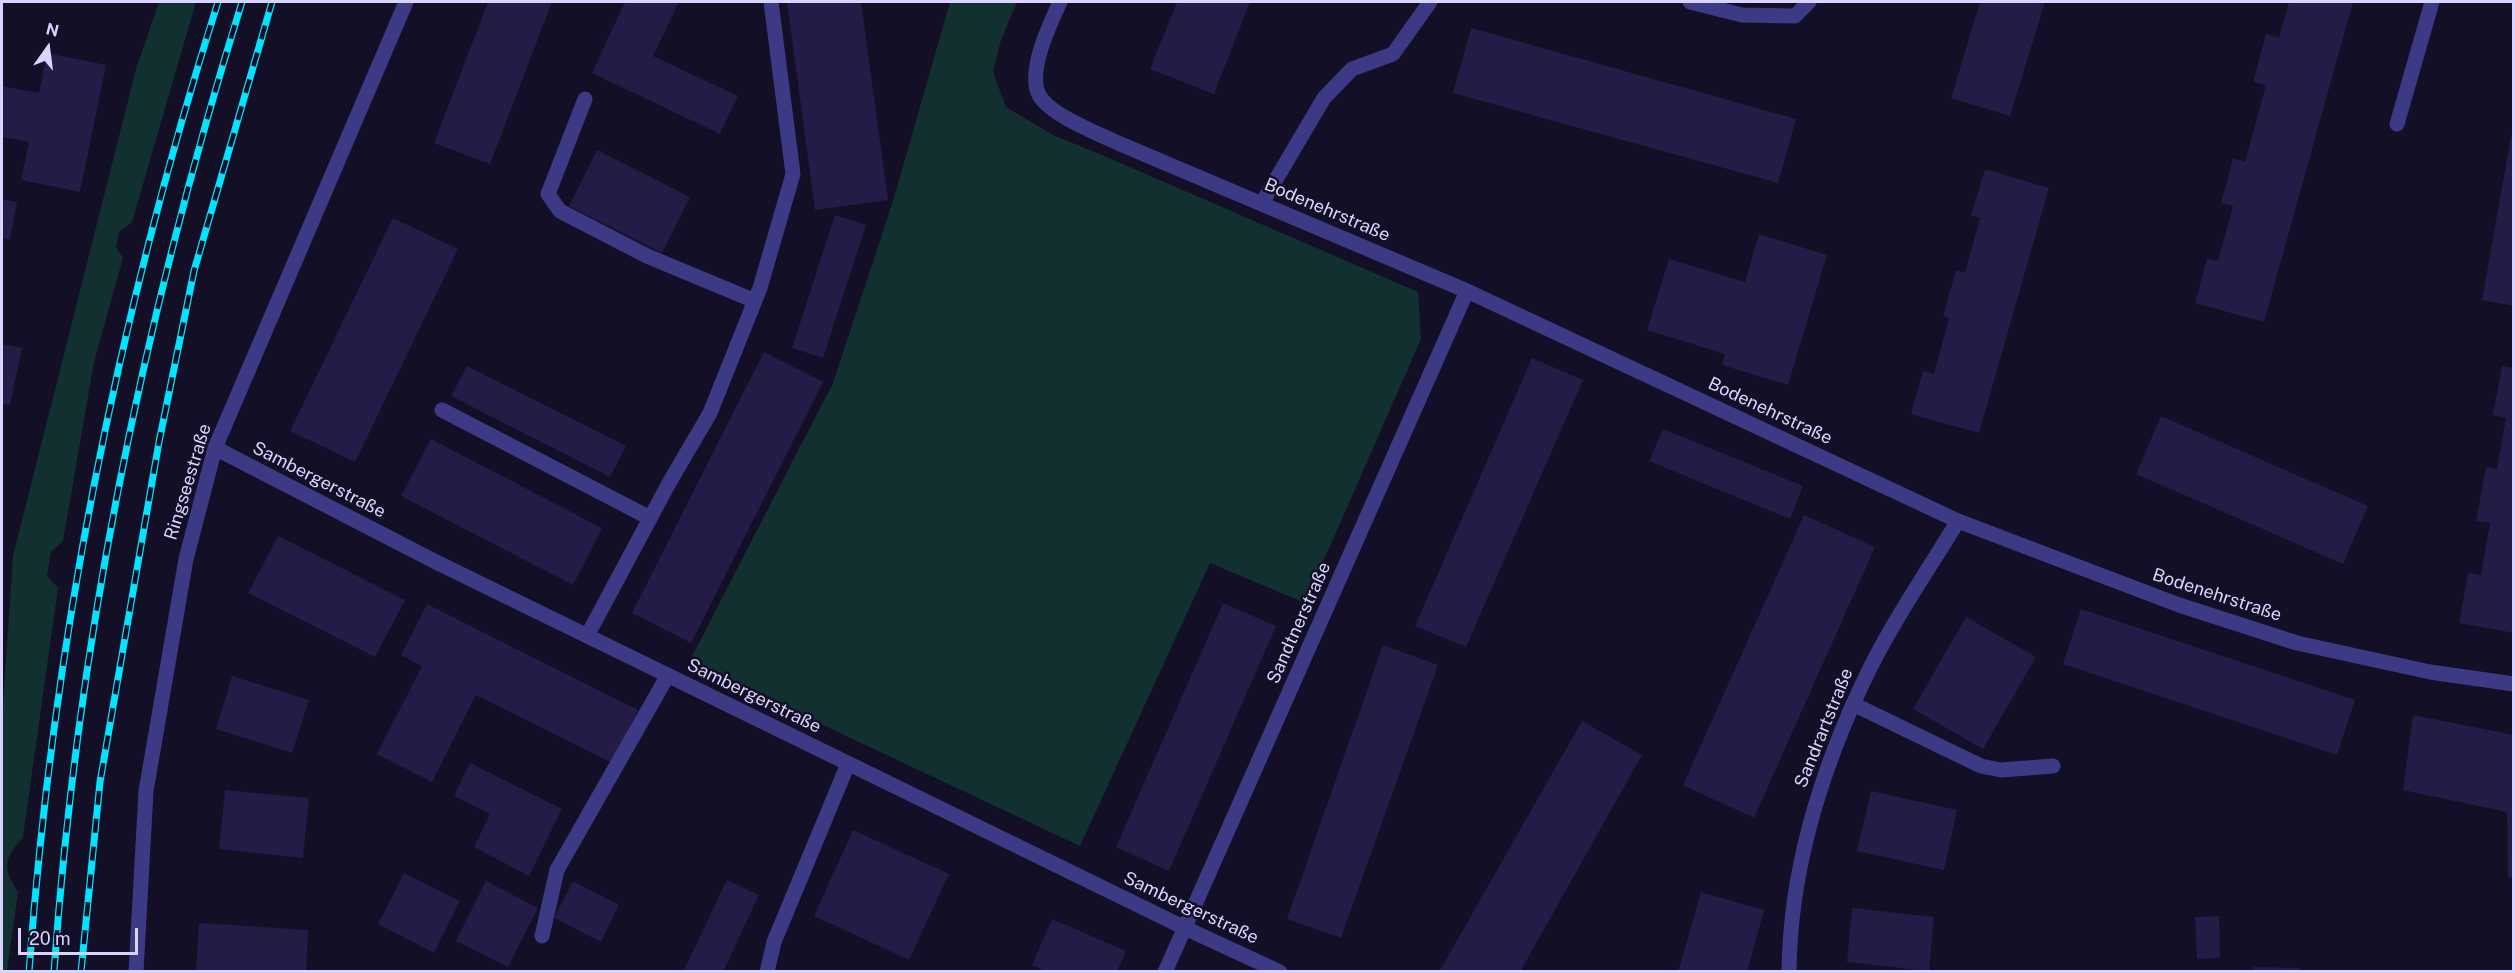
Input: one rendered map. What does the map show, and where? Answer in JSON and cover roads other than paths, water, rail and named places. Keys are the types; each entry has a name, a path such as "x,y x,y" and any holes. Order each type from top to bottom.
{"street":[{"name":"Ringseestraße","path":"136,972 146,790 186,559 215,448 406,2"},
{"path":"587,636 650,518 710,413 755,301 793,174 771,2"},
{"name":"Bodenehrstraße","path":"1059,2 1035,72 1040,95 1061,116 1118,143 1467,291 1958,521 2179,605 2297,643 2430,672 2514,684"},
{"path":"1262,203 1324,98 1352,69 1393,54 1430,2"},
{"path":"1690,2 1742,15 1795,16 1809,2"},
{"path":"2397,124 2432,2"},
{"path":"585,99 548,194 560,211 648,256 755,301"},
{"name":"Sandtnerstraße","path":"1166,972 1467,291"},
{"path":"442,410 650,518"},
{"name":"Sambergerstraße","path":"215,448 436,562 1185,928 1280,972"},
{"name":"Sandrartstraße","path":"1789,972 1789,933 1815,801 1841,728 1902,611 1958,521"},
{"path":"542,936 557,870 668,675"},
{"path":"1853,704 1981,766 2001,770 2053,766"},
{"path":"767,972 774,942 848,764"}],"railway":[{"path":"29,972 40,848 55,725 73,603 95,481 150,240 182,120 218,2"},
{"path":"54,972 79,726 120,481 175,240 242,2"},
{"path":"81,972 100,782 159,442 194,271 272,2"}]}
